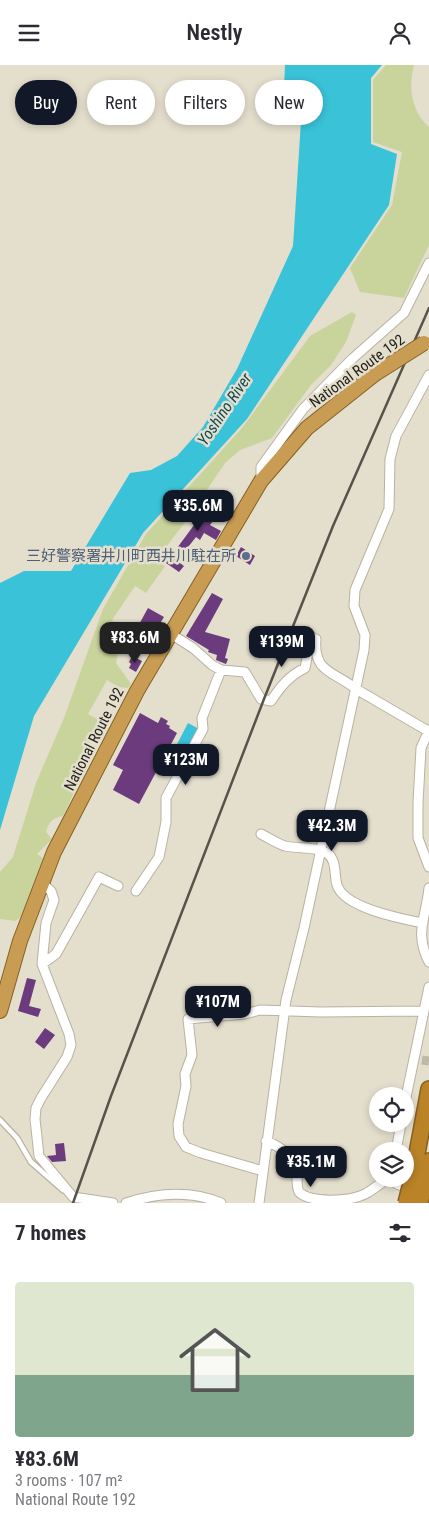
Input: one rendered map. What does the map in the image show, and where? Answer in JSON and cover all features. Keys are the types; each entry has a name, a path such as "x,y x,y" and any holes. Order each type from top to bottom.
{"highway":[{"name":"National Route 192","path":"0,1011 6,974 42,883 95,770 137,691 262,481 307,428 375,374 426,341"},
{"path":"420,1203 429,1089"},
{"path":"406,1203 423,1182 429,1161"}],"street":[{"path":"262,481 261,467 298,415 338,373 404,313 429,263"},
{"path":"260,1203 266,1141 285,1011 364,650 365,635 354,606 355,590 389,509 390,459 396,436 429,375"},
{"path":"171,634 193,648 212,665 222,670 245,672 261,699 271,701 283,683 293,674 305,668 311,637 316,639 315,647 320,666 428,731 421,749 418,837 429,867"},
{"path":"136,891 159,857 166,822 166,798 203,729 202,718 222,670"},
{"path":"261,833 285,846 329,854 334,863 338,886 342,894 372,911 423,923"},
{"path":"42,964 56,955 99,877 118,886"},
{"path":"42,883 51,891 54,900 46,923 42,964 69,1034 71,1045 67,1057 36,1109 35,1136 39,1156 43,1164 70,1195 76,1199 113,1203"},
{"path":"429,888 420,936 422,948 429,962"},
{"path":"410,1087 418,1059 423,1011 429,987"},
{"path":"263,1171 186,1147 179,1136 178,1124 186,1086 185,1074 192,1055 188,1019 245,1014 260,1010 321,1012 423,1011"},
{"path":"266,1141 280,1147 290,1156 296,1173 298,1191 306,1199 316,1202 355,1198 374,1187"},
{"path":"126,1203 144,1197 175,1194 205,1196 220,1203"}],"lane":[{"path":"0,1120 17,1138 31,1162 70,1195"}],"green space":[{"path":"386,65 414,65 411,82 412,98 418,114 429,127 429,245 404,298 360,292 350,268 392,205 402,152 373,142 373,80"},
{"path":"352,312 356,315 346,342 331,365 311,385 272,438 240,450 225,463 186,521 156,560 165,566 146,593 135,586 112,620 115,623 113,644 118,652 116,663 131,684 128,688 119,687 107,680 88,714 100,721 88,747 90,758 63,816 54,819 48,826 46,832 52,839 37,854 43,858 21,916 16,921 0,919 0,872 13,857 36,783 64,718 103,609 146,534 242,428 310,336"}],"water":[{"name":"Yoshino River","path":"285,65 382,65 371,78 371,144 397,154 389,205 247,419 143,533 34,716 0,830 0,583 24,571 71,571 130,473 151,470 177,456 203,427 237,369 293,246 301,125 323,125 323,80 284,80"},
{"path":"188,723 199,729 185,756 174,750"}],"building":[{"path":"214,498 225,504 210,525 221,531 216,540 204,533 200,540 196,537 177,561 184,566 179,572 166,563"},
{"name":"三好警察署井川町西井川駐在所","path":"241,547 255,556 250,565 236,556"},
{"path":"212,593 223,599 205,632 230,639 225,658 228,659 226,664 216,660 217,655 208,652 209,650 186,636"},
{"path":"148,608 164,617 159,625 154,622 143,641 139,638 138,640 132,637"},
{"path":"132,656 142,661 136,672 129,668"},
{"path":"140,713 158,723 161,717 168,721 166,724 170,726 169,728 177,733 139,804 113,790 123,770 113,765"},
{"path":"27,978 36,980 29,1006 41,1009 38,1017 18,1011"},
{"path":"45,1028 55,1035 44,1049 35,1042"},
{"path":"64,1143 66,1161 52,1162 47,1156 56,1155 55,1144"}],"tunnel":[{"path":"422,1060 429,1061"}],"railway":[{"path":"73,1203 111,1096 264,699 333,526 429,308"}],"place":[{"name":"三好警察署井川町西井川駐在所","path":"246,556"}]}
